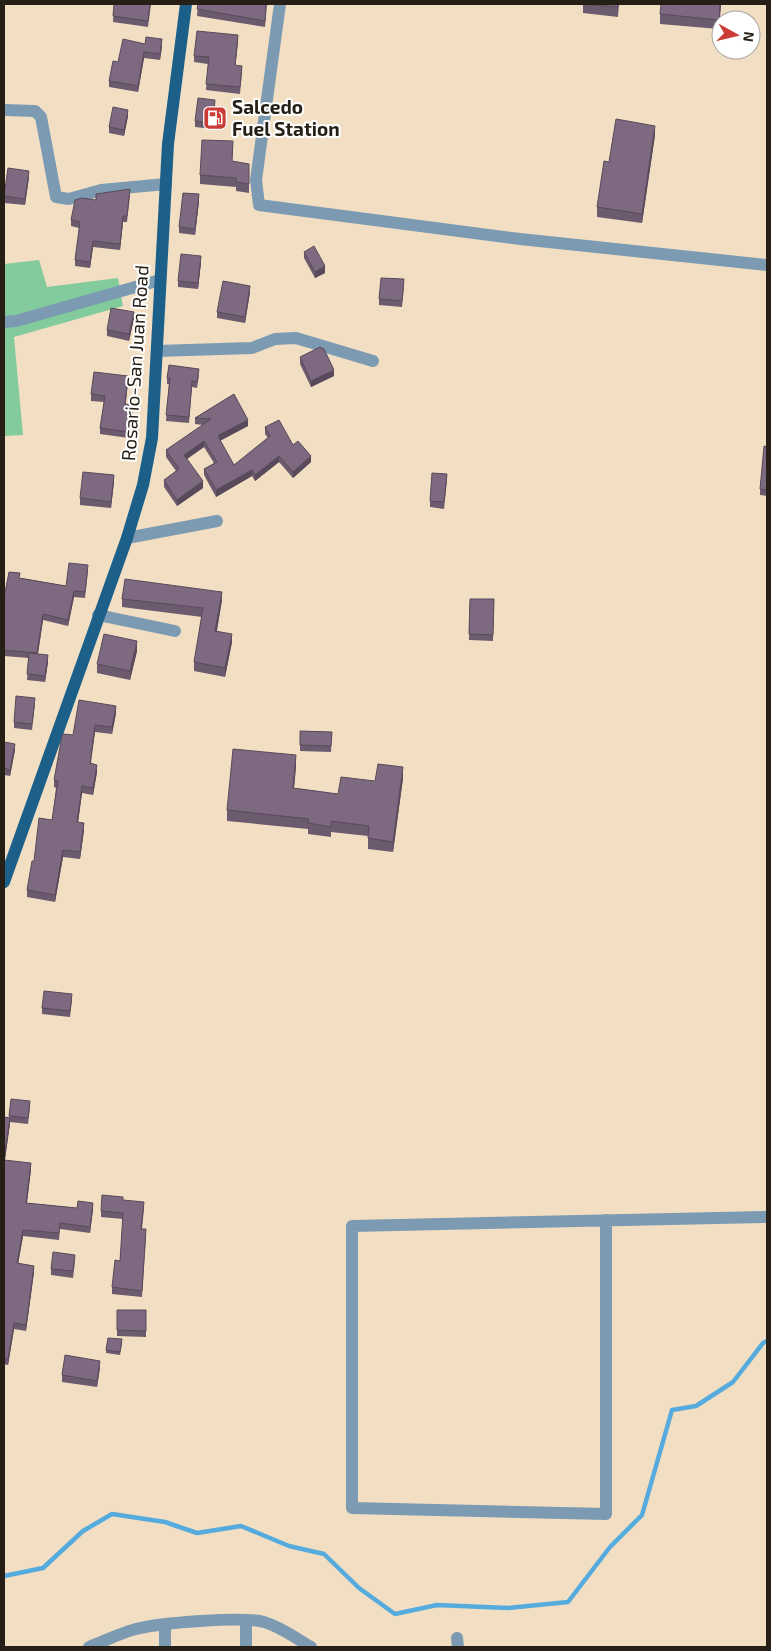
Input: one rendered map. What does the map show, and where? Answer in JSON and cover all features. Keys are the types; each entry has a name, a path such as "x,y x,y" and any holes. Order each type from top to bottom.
{"main road":[{"name":"Rosario-San Juan Road","path":"4,882 127,538 143,485 152,438 168,144 186,4"}],"street":[{"path":"280,4 256,180 259,205 520,239 767,265"},
{"path":"4,110 35,111 41,117 56,197 69,199 101,190 166,184"},
{"path":"4,322 16,321 160,280"},
{"path":"156,351 252,348 275,339 296,338 373,361"},
{"path":"127,538 217,521"},
{"path":"98,615 175,631"},
{"path":"606,1220 606,1514 352,1508 352,1226 606,1220 767,1217"},
{"path":"246,1620 246,1647"},
{"path":"90,1647 126,1632 165,1624 246,1620 271,1624 312,1647"},
{"path":"165,1624 165,1647"}],"green space":[{"path":"39,260 47,287 118,278 123,306 14,337 23,435 4,436 4,264"}],"building":[{"path":"114,4 150,4 148,21 113,16"},
{"path":"198,4 266,4 265,21 197,9"},
{"path":"583,4 618,4 618,7"},
{"path":"661,4 720,4 720,10 711,10 711,19 660,14"},
{"path":"197,31 238,35 235,65 242,66 240,87 206,84 209,57 194,56"},
{"path":"146,37 162,39 160,54 144,52 138,86 109,81 113,61 118,62 123,39 145,44"},
{"path":"198,98 215,100 213,123 195,121"},
{"path":"113,107 128,110 124,130 109,127"},
{"path":"616,119 655,126 642,214 597,207 604,161 609,162"},
{"path":"202,140 233,141 232,161 249,164 249,184 236,182 236,178 200,175"},
{"path":"8,168 29,171 25,199 4,196"},
{"path":"130,189 127,216 123,216 120,244 93,241 90,262 75,260 80,222 71,220 75,200 82,198 96,200 96,194"},
{"path":"183,193 199,194 195,229 179,227"},
{"path":"314,246 325,266 315,272 304,252"},
{"path":"181,254 201,256 198,283 178,281"},
{"path":"381,278 404,279 402,301 379,299"},
{"path":"223,281 250,286 245,317 217,312"},
{"path":"111,308 134,312 129,334 107,330"},
{"path":"320,347 324,349 334,370 311,381 300,357"},
{"path":"169,365 199,369 197,382 192,381 189,417 166,415 170,378 167,378"},
{"path":"94,372 128,376 125,404 133,405 129,432 100,428 105,396 91,394"},
{"path":"234,394 248,420 219,435 219,438 234,465 270,436 265,427 279,420 293,445 298,441 311,456 293,472 279,456 255,475 252,470 216,490 204,469 217,462 204,441 184,455 203,481 177,500 164,480 179,469 166,450 211,419 195,418"},
{"path":"764,446 767,447 767,490 760,489"},
{"path":"83,472 114,475 111,502 80,498"},
{"path":"432,473 447,474 444,502 430,501"},
{"path":"69,563 88,565 85,592 74,591 68,620 43,614 37,653 4,650 4,598 9,572 20,573 19,578 66,586"},
{"path":"125,579 222,592 215,631 232,634 225,668 194,662 203,608 122,599"},
{"path":"470,599 494,599 493,635 469,634"},
{"path":"104,634 137,641 130,671 97,664"},
{"path":"29,653 48,655 45,676 27,674"},
{"path":"16,696 35,698 32,724 14,722"},
{"path":"79,700 116,706 112,727 95,725 90,763 97,765 93,788 82,786 77,822 84,823 80,852 63,850 55,895 27,890 32,861 34,861 39,818 52,820 58,781 54,780 62,736 63,734 73,735"},
{"path":"300,731 332,732 331,746 300,745"},
{"path":"4,742 15,744 10,770 4,768"},
{"path":"233,749 296,755 293,788 338,794 341,777 375,781 378,764 403,767 393,842 368,838 369,826 331,821 331,827 308,823 309,819 227,810"},
{"path":"44,991 72,994 70,1011 42,1008"},
{"path":"11,1099 30,1101 28,1118 9,1116"},
{"path":"4,1117 10,1118 4,1160"},
{"path":"4,1160 31,1163 26,1203 77,1208 78,1201 93,1203 90,1227 60,1223 59,1233 23,1230 17,1263 34,1266 26,1325 14,1323 8,1359 4,1358"},
{"path":"102,1195 144,1202 141,1229 146,1229 142,1291 112,1287 115,1260 120,1261 123,1213 101,1211"},
{"path":"53,1252 75,1255 73,1271 51,1269"},
{"path":"117,1310 146,1310 146,1331 117,1330"},
{"path":"108,1338 122,1339 120,1352 106,1350"},
{"path":"65,1355 100,1361 97,1381 62,1375"}],"waterway":[{"path":"4,1576 43,1568 83,1531 112,1514 165,1522 197,1533 241,1526 289,1546 324,1554 359,1588 395,1614 437,1605 508,1608 568,1602 610,1547 642,1515 672,1410 696,1406 733,1382 763,1343 767,1341"}],"place":[{"name":"Salcedo Fuel Station","path":"215,118"}]}
